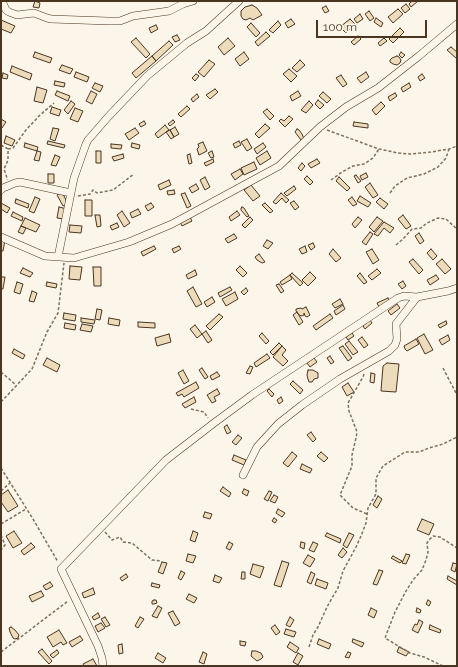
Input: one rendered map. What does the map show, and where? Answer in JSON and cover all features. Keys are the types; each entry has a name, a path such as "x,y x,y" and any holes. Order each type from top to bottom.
{"street":[{"path":"2,1 6,10 17,15 34,13 51,19 120,21 133,16 169,11 193,1"},
{"path":"61,257 74,178 88,140 108,116 147,76 187,42 206,30 239,1"},
{"path":"1,237 45,256 74,258 129,242 172,224 274,170 320,127 346,107 378,88 457,24"},
{"path":"2,190 14,182 20,182 71,195"},
{"path":"103,666 98,646 61,569 166,460 252,395 398,298 404,296 417,297 457,288"},
{"path":"243,475 257,447 278,424 302,405 340,379 389,351 395,345 397,339 396,324 417,297"}],"path":[{"path":"1,145 8,149 13,148 35,120 54,103"},
{"path":"320,127 379,149 389,150 397,154 431,152 457,146"},
{"path":"390,193 395,186 407,178 424,174 438,167 446,158 449,148"},
{"path":"2,190 7,178 4,169 8,160 8,149"},
{"path":"331,180 353,166 364,164 373,158 379,149"},
{"path":"71,195 90,194 93,190 97,193 113,190 134,174"},
{"path":"396,245 412,229 421,228 427,223 438,218 446,219 457,229"},
{"path":"1,402 32,369 47,332 58,313 61,257"},
{"path":"366,364 364,377 348,403 349,411 357,432 352,455 352,466 340,495 353,508 367,514"},
{"path":"443,368 457,395"},
{"path":"1,372 17,385"},
{"path":"191,409 204,412 214,423"},
{"path":"309,647 313,635 338,588 341,575 361,536 366,523 368,508 376,494 376,478 383,466 405,452 419,452 443,444 457,437"},
{"path":"1,468 61,569"},
{"path":"1,491 10,483"},
{"path":"1,524 26,509"},
{"path":"101,528 112,540 120,537 123,542 132,544 152,560 161,561"},
{"path":"1,535 4,545 1,550"},
{"path":"443,666 410,652 385,638 395,612 406,591 422,570 428,552 427,543 429,540 433,536 440,537 457,548"},
{"path":"1,652 74,596"}],"building":[{"path":"35,1 40,3 39,8 33,7"},
{"path":"412,1 418,1 411,7 409,4"},
{"path":"406,4 410,9 405,13 401,8"},
{"path":"252,5 257,8 262,15 253,20 250,18 246,20 243,19 241,16 241,11 245,7"},
{"path":"326,6 329,11 325,13 322,8"},
{"path":"398,9 403,14 393,23 388,17"},
{"path":"369,11 374,18 370,21 365,14"},
{"path":"360,14 363,19 357,23 354,19"},
{"path":"376,18 383,23 381,27 374,22"},
{"path":"291,19 295,24 288,28 285,23"},
{"path":"350,19 355,24 346,33 340,27"},
{"path":"1,20 15,26 11,33 1,29"},
{"path":"278,21 281,25 273,33 269,30"},
{"path":"251,23 260,33 256,37 247,27"},
{"path":"156,25 158,29 151,33 149,28"},
{"path":"400,28 404,32 393,43 389,39"},
{"path":"266,32 270,36 258,46 255,42"},
{"path":"177,35 180,40 175,42 172,37"},
{"path":"358,36 361,39 354,45 351,42"},
{"path":"136,38 150,54 146,58 131,42"},
{"path":"228,38 235,46 224,55 218,47"},
{"path":"384,38 387,41 380,46 378,43"},
{"path":"169,41 173,45 156,61 152,56"},
{"path":"451,47 457,52 457,59 447,50"},
{"path":"35,52 52,58 50,63 33,57"},
{"path":"244,52 249,59 240,66 235,59"},
{"path":"401,52 405,55 402,58 399,55"},
{"path":"152,56 156,61 136,78 132,73"},
{"path":"397,56 401,60 400,63 397,65 390,62 392,58"},
{"path":"209,60 215,64 204,77 198,72"},
{"path":"300,60 305,65 297,72 292,68"},
{"path":"62,65 73,69 70,74 59,70"},
{"path":"12,66 32,74 30,80 10,72"},
{"path":"289,69 297,76 291,82 283,74"},
{"path":"76,72 89,77 87,82 74,77"},
{"path":"366,72 369,77 361,83 357,78"},
{"path":"3,73 8,75 7,79 2,78"},
{"path":"196,74 199,76 195,81 192,78"},
{"path":"422,74 425,78 420,81 418,77"},
{"path":"341,75 347,84 343,87 336,78"},
{"path":"55,81 65,83 64,87 54,85"},
{"path":"95,83 103,86 100,92 92,88"},
{"path":"409,83 411,87 403,92 401,88"},
{"path":"37,87 47,90 43,103 34,101"},
{"path":"215,89 218,92 210,99 206,95"},
{"path":"57,91 70,96 68,101 55,95"},
{"path":"91,91 97,94 92,104 86,101"},
{"path":"298,91 301,96 292,101 290,96"},
{"path":"323,92 331,99 327,103 319,96"},
{"path":"395,93 397,96 390,101 388,97"},
{"path":"197,94 199,97 193,102 191,99"},
{"path":"318,100 324,105 320,109 315,104"},
{"path":"71,101 75,104 68,114 64,110"},
{"path":"309,101 313,105 306,113 301,110"},
{"path":"381,102 385,106 376,115 372,110"},
{"path":"187,106 190,109 181,117 178,114"},
{"path":"52,107 61,110 59,116 50,113"},
{"path":"75,108 83,111 78,122 70,119"},
{"path":"267,109 274,116 270,120 263,112"},
{"path":"289,116 293,119 285,127 279,121 281,119 284,121"},
{"path":"1,119 6,122 2,128 1,128"},
{"path":"173,120 175,122 170,126 168,124"},
{"path":"144,121 146,124 141,127 139,124"},
{"path":"354,122 368,124 368,128 353,126"},
{"path":"265,124 270,128 259,138 255,134"},
{"path":"165,125 169,130 158,138 155,134"},
{"path":"175,127 179,134 174,137 170,130"},
{"path":"53,128 59,129 55,141 50,139"},
{"path":"135,128 139,133 129,140 125,134"},
{"path":"297,129 302,134 304,139 301,140 295,132"},
{"path":"170,130 174,137 171,139 166,132"},
{"path":"6,136 15,140 12,146 4,143"},
{"path":"247,139 252,148 247,151 241,142"},
{"path":"48,141 65,145 64,148 47,144"},
{"path":"239,141 241,145 235,148 233,144"},
{"path":"203,142 207,151 199,155 197,149 199,147 198,144"},
{"path":"25,143 38,147 37,151 24,147"},
{"path":"132,143 140,145 139,149 131,147"},
{"path":"263,143 266,147 257,154 254,149"},
{"path":"111,144 122,145 121,149 111,148"},
{"path":"37,151 41,152 39,161 34,160"},
{"path":"96,151 101,151 101,163 96,163"},
{"path":"212,151 214,157 211,158 208,153"},
{"path":"267,151 271,158 260,165 256,158"},
{"path":"123,154 124,158 114,161 112,157"},
{"path":"190,154 192,163 189,164 187,155"},
{"path":"55,155 60,157 56,166 51,165"},
{"path":"213,159 214,162 206,166 204,163"},
{"path":"317,159 320,163 311,168 308,164"},
{"path":"254,162 257,169 244,175 241,168"},
{"path":"302,163 305,166 301,171 298,168"},
{"path":"240,169 243,174 235,180 231,174"},
{"path":"366,173 368,177 362,180 360,176"},
{"path":"48,174 54,174 54,183 48,183"},
{"path":"356,175 361,181 358,183 354,176"},
{"path":"307,176 313,182 310,185 304,179"},
{"path":"205,177 210,187 205,190 200,180"},
{"path":"339,177 350,188 347,191 336,181"},
{"path":"169,180 171,185 160,190 158,185"},
{"path":"370,183 378,195 373,198 365,187"},
{"path":"196,184 199,189 192,193 189,188"},
{"path":"251,185 260,196 253,201 244,190"},
{"path":"294,186 296,189 287,196 284,193"},
{"path":"174,190 175,194 168,195 167,191"},
{"path":"62,192 68,204 63,206 57,195"},
{"path":"185,193 191,206 187,208 181,194"},
{"path":"281,193 289,200 286,203 282,198 276,204 273,202"},
{"path":"360,196 371,203 368,207 357,201"},
{"path":"35,197 40,199 34,213 29,211"},
{"path":"352,197 357,204 353,206 348,200"},
{"path":"380,198 388,204 384,209 376,202"},
{"path":"16,199 29,204 28,208 15,203"},
{"path":"85,200 92,200 92,216 85,216"},
{"path":"294,201 299,207 295,210 290,203"},
{"path":"1,203 10,208 7,213 1,209"},
{"path":"151,203 154,207 148,211 145,206"},
{"path":"265,203 273,211 270,213 262,205"},
{"path":"59,207 67,209 64,219 57,218"},
{"path":"242,207 249,216 247,217 241,210"},
{"path":"138,209 141,214 132,218 130,213"},
{"path":"122,211 130,223 124,227 117,215"},
{"path":"237,211 240,215 231,221 229,217"},
{"path":"13,212 23,217 22,221 11,216"},
{"path":"95,215 100,215 101,226 97,227"},
{"path":"403,215 411,226 406,229 398,219"},
{"path":"190,217 192,221 182,226 180,222"},
{"path":"250,217 253,220 245,228 242,225"},
{"path":"358,217 362,220 355,228 352,224"},
{"path":"377,217 383,221 374,232 369,227"},
{"path":"25,218 40,225 36,232 21,226"},
{"path":"384,222 394,228 390,233 384,228 378,236 374,234"},
{"path":"117,223 119,227 112,230 110,226"},
{"path":"70,225 82,226 81,233 69,232"},
{"path":"21,226 26,228 23,234 18,232"},
{"path":"370,232 373,234 366,245 362,242"},
{"path":"419,233 424,241 420,244 415,236"},
{"path":"234,234 237,238 228,243 225,239"},
{"path":"1,239 5,240 3,251 1,251"},
{"path":"267,240 273,243 268,249 263,246"},
{"path":"313,243 315,247 311,250 308,245"},
{"path":"154,246 156,249 143,256 141,252"},
{"path":"179,246 181,249 174,253 172,249"},
{"path":"305,246 307,252 302,254 299,249"},
{"path":"333,249 341,258 336,262 329,254"},
{"path":"372,249 379,260 373,264 366,252"},
{"path":"431,249 437,256 433,260 427,253"},
{"path":"259,254 265,262 262,263 257,260 255,257"},
{"path":"413,259 423,270 419,274 409,262"},
{"path":"442,259 451,269 445,274 436,264"},
{"path":"70,266 82,267 80,280 69,279"},
{"path":"240,266 247,273 243,277 236,270"},
{"path":"93,267 101,267 101,286 94,286"},
{"path":"23,268 33,273 30,277 20,273"},
{"path":"377,269 381,273 372,280 368,276"},
{"path":"195,270 197,275 188,279 186,275"},
{"path":"310,272 316,278 308,286 302,280"},
{"path":"292,273 303,283 300,286 290,275"},
{"path":"360,273 367,282 364,284 357,276"},
{"path":"290,275 292,279 282,285 280,282"},
{"path":"436,275 439,279 430,285 427,280"},
{"path":"1,277 5,277 3,289 1,289"},
{"path":"403,281 406,286 402,289 398,284"},
{"path":"17,282 23,284 20,294 14,292"},
{"path":"47,282 57,284 56,288 46,286"},
{"path":"279,284 284,291 281,293 276,285"},
{"path":"193,287 202,304 196,307 187,291"},
{"path":"230,287 232,290 220,297 218,293"},
{"path":"246,288 248,291 244,295 241,292"},
{"path":"32,291 37,293 34,302 29,301"},
{"path":"235,292 238,299 226,306 222,299"},
{"path":"212,297 215,302 207,307 204,302"},
{"path":"388,298 390,302 379,307 377,303"},
{"path":"340,299 343,304 335,308 332,304"},
{"path":"397,304 400,308 391,315 388,311"},
{"path":"343,305 345,309 336,315 334,311"},
{"path":"306,307 310,315 307,317 304,313 302,316 299,315 296,311 296,309"},
{"path":"97,309 102,310 100,320 95,319"},
{"path":"297,312 303,322 299,325 293,315"},
{"path":"64,313 76,315 75,321 63,319"},
{"path":"219,314 223,317 210,330 206,326"},
{"path":"330,314 333,318 316,330 313,326"},
{"path":"81,318 95,320 94,324 81,322"},
{"path":"109,318 120,320 119,326 108,324"},
{"path":"370,320 372,323 365,329 363,326"},
{"path":"446,321 447,324 440,328 438,325"},
{"path":"138,322 155,323 155,328 138,327"},
{"path":"65,323 76,325 75,330 64,328"},
{"path":"82,324 93,326 91,332 80,330"},
{"path":"195,325 202,334 197,338 190,329"},
{"path":"206,331 212,340 208,343 202,334"},
{"path":"262,333 269,341 266,344 259,336"},
{"path":"352,333 354,336 348,340 346,337"},
{"path":"169,334 171,342 157,346 155,338"},
{"path":"424,334 433,350 425,354 417,338"},
{"path":"448,335 450,340 442,345 439,340"},
{"path":"362,337 368,345 364,348 358,340"},
{"path":"416,339 419,344 407,351 404,346"},
{"path":"349,341 358,352 353,355 345,344"},
{"path":"279,343 282,346 273,355 270,352"},
{"path":"282,346 286,350 282,355 288,361 283,366 273,357"},
{"path":"343,346 352,358 348,361 339,348"},
{"path":"14,349 25,355 23,359 12,353"},
{"path":"267,354 270,358 256,367 254,363"},
{"path":"330,356 334,362 331,364 327,358"},
{"path":"47,358 60,365 57,372 43,365"},
{"path":"314,358 317,362 310,367 307,363"},
{"path":"387,363 399,364 396,392 381,391 383,366"},
{"path":"250,366 253,367 250,374 246,373"},
{"path":"202,368 208,377 205,379 199,370"},
{"path":"183,370 189,381 184,384 178,373"},
{"path":"308,370 313,370 318,373 318,378 314,379 312,382 309,382 307,375"},
{"path":"217,372 220,376 212,380 210,376"},
{"path":"371,373 375,374 374,383 370,382"},
{"path":"293,381 303,390 300,394 290,384"},
{"path":"196,382 199,388 184,397 182,394 178,396 176,393"},
{"path":"348,383 354,392 347,396 342,387"},
{"path":"217,389 220,394 214,397 216,401 212,403 207,395"},
{"path":"269,389 274,394 272,397 267,391"},
{"path":"194,397 196,402 185,408 182,404"},
{"path":"281,397 283,401 279,404 277,400"},
{"path":"227,425 231,432 227,434 224,427"},
{"path":"311,432 316,439 313,442 307,435"},
{"path":"238,435 242,438 236,445 232,442"},
{"path":"292,452 297,456 288,467 283,463"},
{"path":"321,452 328,458 324,462 317,456"},
{"path":"234,455 246,460 244,465 232,460"},
{"path":"302,464 312,469 310,473 300,469"},
{"path":"223,487 231,493 229,497 220,491"},
{"path":"244,489 249,491 247,496 242,493"},
{"path":"8,490 18,506 8,512 1,502 1,495"},
{"path":"269,491 272,492 268,501 264,499"},
{"path":"274,495 278,497 275,503 270,501"},
{"path":"378,496 382,499 377,508 373,505"},
{"path":"278,509 285,513 282,517 276,513"},
{"path":"205,512 212,514 210,519 203,517"},
{"path":"274,518 277,520 275,523 272,521"},
{"path":"422,519 434,524 429,535 417,530"},
{"path":"14,531 22,543 13,548 6,536"},
{"path":"193,531 198,533 195,542 190,540"},
{"path":"327,533 341,539 340,543 325,536"},
{"path":"349,533 354,535 347,548 343,545"},
{"path":"229,542 233,544 230,550 226,548"},
{"path":"301,542 305,543 304,549 300,547"},
{"path":"313,542 318,544 314,552 309,550"},
{"path":"31,543 35,547 24,555 21,551"},
{"path":"343,548 347,552 342,558 338,555"},
{"path":"188,554 196,556 193,563 186,561"},
{"path":"406,554 410,555 406,564 402,563"},
{"path":"308,555 315,559 310,567 303,563"},
{"path":"393,556 402,561 400,563 391,558"},
{"path":"282,561 289,563 281,587 274,585"},
{"path":"162,562 167,563 163,574 158,572"},
{"path":"453,563 457,564 455,572 451,570"},
{"path":"253,564 264,567 260,578 250,574"},
{"path":"379,570 383,571 377,585 373,584"},
{"path":"181,571 185,573 181,580 178,578"},
{"path":"242,572 245,572 245,579 241,579"},
{"path":"311,572 315,574 311,584 307,582"},
{"path":"126,574 128,577 122,581 120,578"},
{"path":"215,575 222,578 219,583 213,581"},
{"path":"448,576 457,581 457,585 447,579"},
{"path":"317,579 328,583 326,589 315,585"},
{"path":"50,582 53,586 46,590 43,586"},
{"path":"152,583 160,585 159,588 151,586"},
{"path":"93,588 95,594 84,598 82,593"},
{"path":"41,591 44,596 32,602 29,596"},
{"path":"189,594 197,598 194,603 186,599"},
{"path":"156,600 157,603 152,604 152,601"},
{"path":"428,600 431,602 429,606 426,604"},
{"path":"158,606 162,608 157,618 152,616"},
{"path":"371,608 377,611 374,618 368,615"},
{"path":"417,608 421,610 420,613 416,612"},
{"path":"173,611 180,623 175,626 168,613"},
{"path":"98,613 100,617 94,620 92,617"},
{"path":"105,617 110,625 106,627 101,619"},
{"path":"140,617 144,619 138,628 135,626"},
{"path":"290,617 294,620 290,627 286,625"},
{"path":"419,620 423,622 418,633 412,630 415,624 417,625"},
{"path":"101,623 105,628 98,632 95,626"},
{"path":"275,625 280,632 276,635 271,628"},
{"path":"430,625 441,630 440,633 429,629"},
{"path":"11,627 19,635 18,638 13,638 9,628"},
{"path":"286,629 296,632 294,637 284,634"},
{"path":"59,630 67,643 63,645 61,642 53,647 47,637"},
{"path":"80,636 83,640 72,647 69,642"},
{"path":"319,639 331,644 329,649 317,644"},
{"path":"353,639 364,643 362,647 352,642"},
{"path":"240,641 246,642 245,646 240,645"},
{"path":"290,642 299,648 296,653 287,647"},
{"path":"122,644 123,653 119,654 118,645"},
{"path":"399,647 409,652 406,656 397,652"},
{"path":"42,649 52,661 49,664 38,652"},
{"path":"57,650 59,653 53,658 50,655"},
{"path":"252,651 261,653 263,657 257,661 251,656"},
{"path":"203,652 207,654 204,664 199,662"},
{"path":"348,652 351,653 349,658 345,657"},
{"path":"158,653 166,658 163,663 155,658"},
{"path":"298,653 303,656 298,665 293,662"},
{"path":"93,659 97,666 84,666 83,664"}]}
